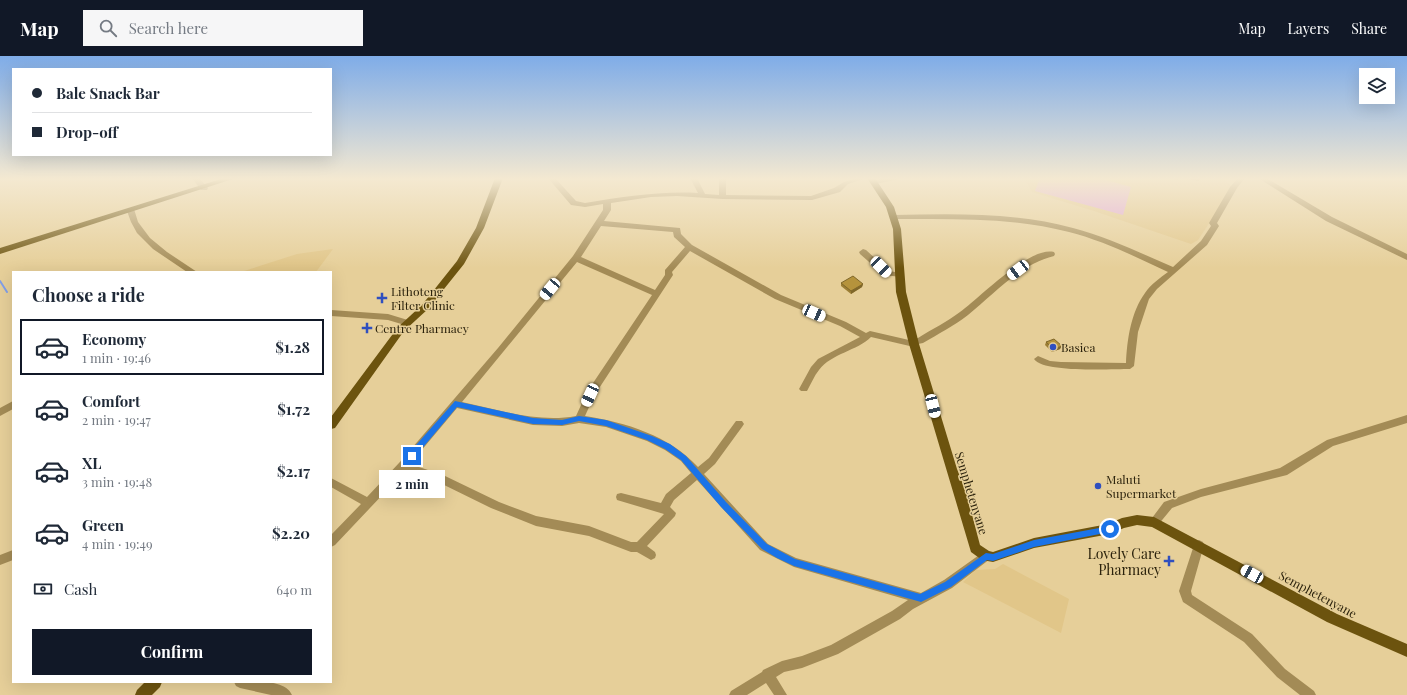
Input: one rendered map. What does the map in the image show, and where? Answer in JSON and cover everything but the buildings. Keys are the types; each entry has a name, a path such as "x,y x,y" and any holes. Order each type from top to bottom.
{"main road":[{"path":"0,251 141,208"},
{"path":"332,423 392,340 424,307 461,262 480,228 488,208"},
{"name":"Semphetenyane","path":"889,208 897,230 899,245 898,275 913,342 960,492 975,548 986,556 993,557 1034,543 1110,529 1137,520 1154,522 1332,618 1407,651"},
{"path":"142,695 153,683"}],"street":[{"path":"332,541 403,466 576,258 607,208"},
{"path":"1038,359 1049,364 1065,366 1089,364 1130,366 1132,339 1145,299 1157,285 1204,243 1215,226 1213,223 1221,208"},
{"path":"1310,208 1329,219 1407,257"},
{"path":"131,211 138,230 156,250 191,271"},
{"path":"894,218 980,217 1023,220 1061,227 1091,237 1174,271"},
{"path":"598,223 677,230 677,235 689,247 778,297 843,324 867,337"},
{"path":"579,419 590,395 657,294 669,275 668,272 689,247"},
{"path":"863,252 887,273 898,275"},
{"path":"804,390 816,367 823,361 870,334 913,342 920,341 964,314 1018,270 1043,255 1051,254"},
{"path":"576,258 657,294"},
{"path":"332,313 388,317 408,322"},
{"path":"455,404 533,421 562,422 579,419 606,423 650,438 668,446 684,458 764,547 779,556 794,562 921,598"},
{"path":"1154,522 1168,504 1201,493 1283,472 1330,443 1407,419"},
{"path":"664,508 670,498 712,461 740,424"},
{"path":"403,466 439,478 494,505 536,521 589,531 631,547 639,547 651,555"},
{"path":"332,483 369,503"},
{"path":"621,497 664,508 671,513 639,547"},
{"path":"1199,545 1185,592 1187,598 1248,638 1281,673 1310,695"},
{"path":"0,560 12,555"},
{"path":"735,695 767,674 782,667 802,662 834,650 896,615 921,598 948,584 986,556"},
{"path":"767,674 781,695"},
{"path":"244,683 280,692 286,695"}],"shaded area":[{"path":"1084,208 1219,208 1198,240 1191,244"},
{"path":"1097,208 1125,208 1123,215"},
{"path":"333,249 317,271 244,271 297,254"},
{"path":"1003,564 1069,599 1061,633 963,582 976,570 995,569"}],"waterway":[{"path":"0,281 7,292"}],"place":[{"name":"Lithoteng Filter Clinic","path":"382,298"},
{"name":"Centre Pharmacy","path":"367,328"},
{"name":"Basiea","path":"1053,347"},
{"name":"Maluti Supermarket","path":"1098,486"},
{"name":"Lovely Care Pharmacy","path":"1169,561"}],"route":[{"path":"412,456 455,404 533,421 562,422 579,419 606,423 650,438 668,446 684,458 764,547 779,556 794,562 921,598 948,584 986,556 993,557 1034,543 1110,529"}]}
